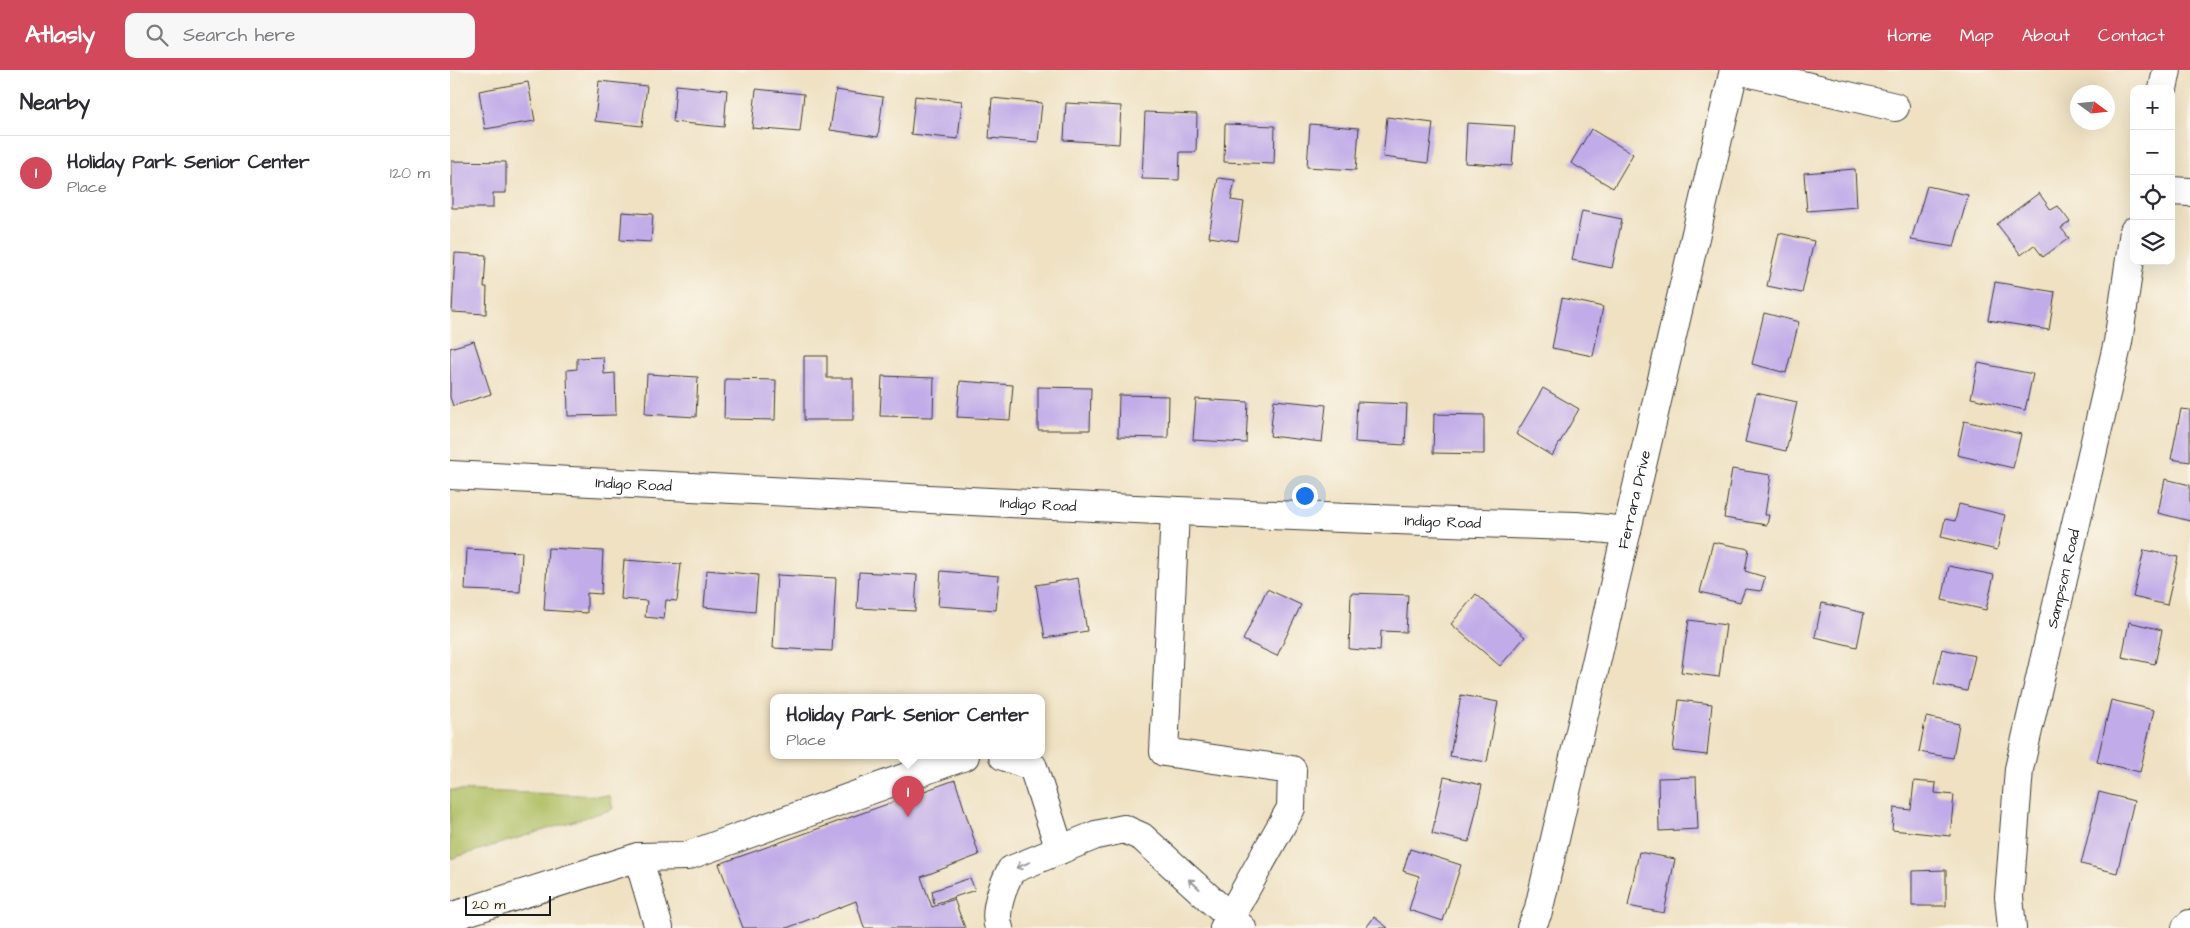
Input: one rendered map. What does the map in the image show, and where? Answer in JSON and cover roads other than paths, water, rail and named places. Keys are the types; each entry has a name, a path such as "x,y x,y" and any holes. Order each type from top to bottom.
{"street":[{"name":"Ferrara Drive","path":"1531,928 1538,912 1734,70"},
{"path":"1738,70 1895,107"},
{"path":"2163,85 2167,70"},
{"path":"2175,191 2190,192"},
{"name":"Sampson Road","path":"2012,928 2009,896 2018,770 2118,342 2130,259"},
{"name":"Indigo Road","path":"450,475 1175,512 1576,526 1627,531"},
{"path":"999,928 997,922 1002,888 1011,870 1096,835 1124,829 1142,837 1232,924 1291,808 1292,770 1164,752 1175,512"},
{"path":"450,917 638,857 687,856 957,759"},
{"path":"1011,759 1033,767 1060,850"},
{"path":"638,857 659,928"},
{"path":"2186,928 2190,924"}],"place":[{"name":"Holiday Park Senior Center","path":"908,817"}]}
